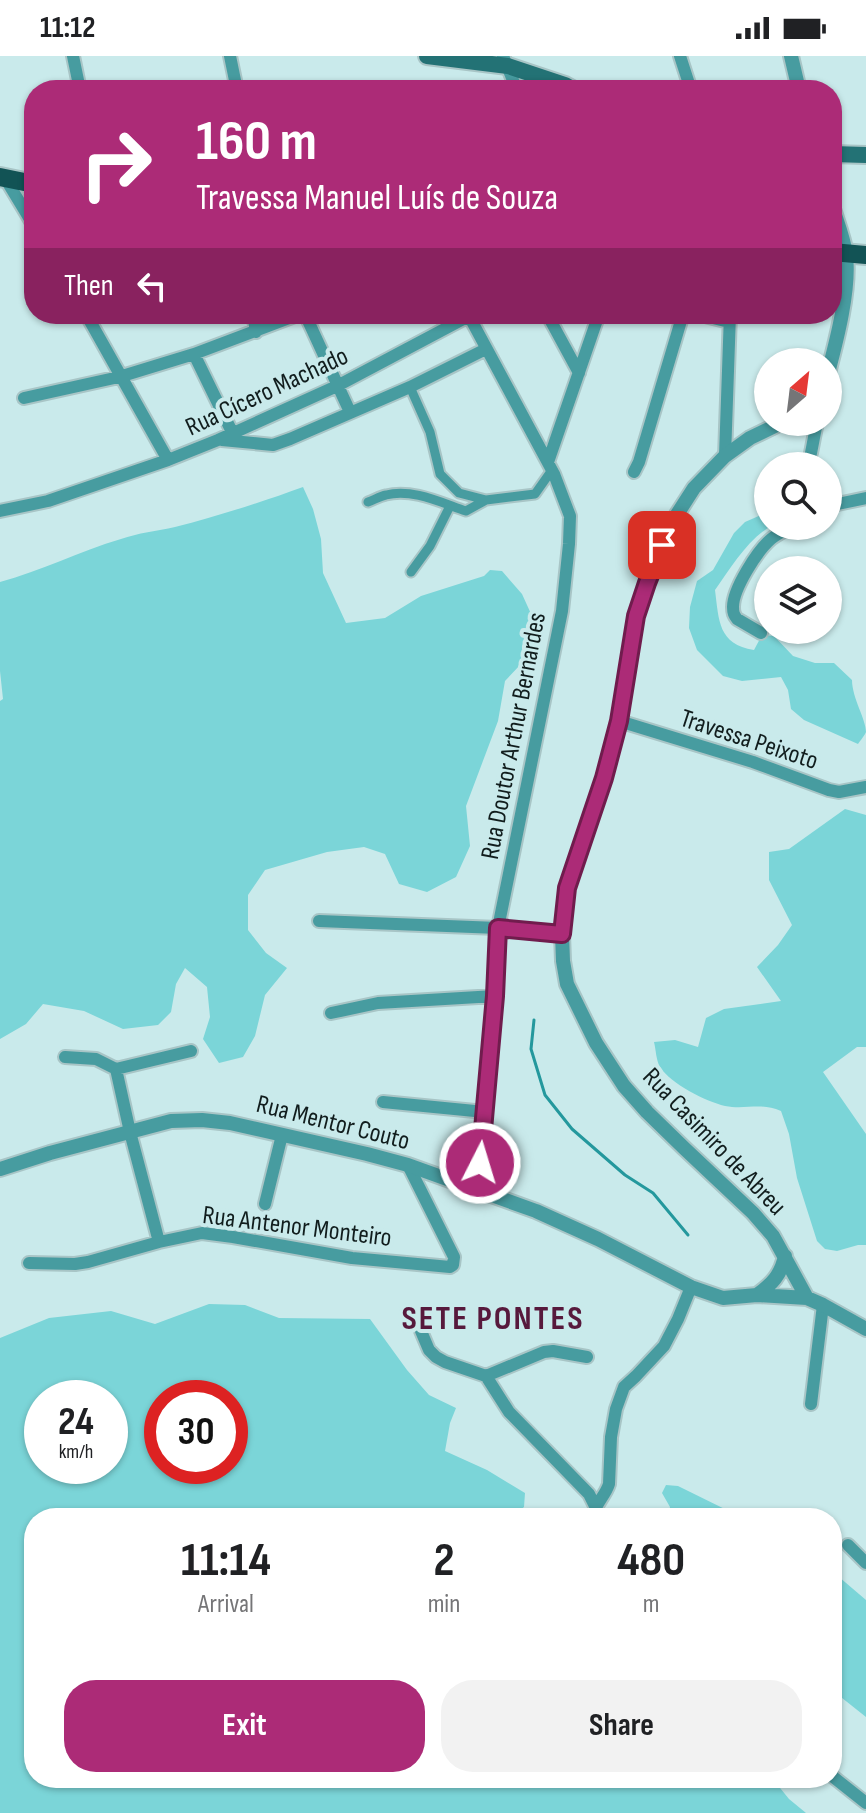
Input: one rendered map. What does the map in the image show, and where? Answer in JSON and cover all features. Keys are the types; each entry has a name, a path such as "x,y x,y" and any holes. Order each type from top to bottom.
{"main road":[{"path":"427,56 506,61 553,80"},
{"path":"842,154 866,155"},
{"path":"2,178 24,182"},
{"path":"842,253 866,255"}],"street":[{"path":"73,56 78,80"},
{"path":"230,56 235,80"},
{"path":"680,56 688,80"},
{"path":"791,56 797,80"},
{"path":"506,61 513,80"},
{"path":"2,178 24,211"},
{"path":"842,261 846,272 842,309"},
{"path":"91,324 168,460"},
{"path":"255,324 256,332"},
{"path":"24,398 119,377 277,324"},
{"path":"308,324 350,412"},
{"name":"Rua Cícero Machado","path":"0,511 48,501 233,434 337,386 451,324"},
{"name":"Rua Doutor Arthur Bernardes","path":"473,324 550,466 570,516 562,611 498,928 495,996 477,1189"},
{"path":"552,324 579,373"},
{"path":"410,387 430,432 440,474 459,493 486,500 535,494 550,466 596,324"},
{"path":"634,472 680,324"},
{"path":"725,456 730,324"},
{"path":"835,348 840,324"},
{"path":"218,440 273,445 410,387 486,349"},
{"path":"194,354 233,434"},
{"name":"Rua Casimiro de Abreu","path":"754,436 725,456 694,488 676,516 652,570 636,616 619,721 604,778 567,888 562,934 563,961 567,984 596,1043 624,1086 773,1236 807,1298"},
{"path":"368,502 388,494 411,494 466,511 486,500"},
{"path":"842,503 866,498"},
{"path":"411,572 430,546 450,506"},
{"path":"755,556 770,540"},
{"path":"754,558 733,607 737,619 754,630"},
{"name":"Travessa Peixoto","path":"619,721 753,762 829,790 839,792 866,787"},
{"path":"319,921 498,928 562,934"},
{"path":"331,1013 378,1003 495,996"},
{"path":"65,1057 96,1059 116,1069 191,1051"},
{"path":"116,1069 159,1242"},
{"path":"383,1102 485,1112"},
{"name":"Rua Mentor Couto","path":"0,1169 171,1121 230,1123 408,1165 536,1211 691,1287 723,1298 757,1295 807,1298 866,1329"},
{"path":"265,1204 282,1135"},
{"name":"Rua Antenor Monteiro","path":"29,1263 88,1262 202,1233 352,1258 450,1267 454,1257 408,1165"},
{"path":"757,1295 772,1284 782,1269 785,1256"},
{"path":"596,1508 609,1484 611,1437 624,1387 664,1346 691,1287"},
{"path":"811,1404 823,1305"},
{"path":"421,1331 429,1350 436,1357 486,1376 509,1412 589,1494 593,1508"},
{"path":"486,1376 544,1352 587,1357"},
{"path":"848,1545 866,1563"},
{"path":"842,1784 866,1803"}],"shaded area":[{"path":"303,487 321,539 323,573 346,623 385,618 421,596 484,576 490,570 502,571 522,594 532,616 521,664 505,681 498,721 466,806 470,846 456,877 427,892 399,884 385,854 364,847 327,852 265,870 248,895 248,930 266,953 287,968 265,995 255,1036 243,1057 219,1063 203,1039 210,1017 207,987 185,968 176,984 171,1012 158,1025 123,1029 84,1011 43,1004 26,1024 0,1039 0,701 3,699 0,582 127,537 207,518"},
{"path":"754,518 754,540 715,590 722,629 727,637 742,647 754,650 757,644 782,644 793,656 815,663 834,663 852,680 866,732 858,744 804,720 791,709 788,690 781,677 742,681 723,676 697,650 689,628 690,607 697,581 713,570 734,533"},
{"path":"845,809 866,815 866,1047 857,1047 823,1072 866,1134 866,1245 837,1251 825,1249 817,1241 797,1178 789,1134 781,1111 766,1107 725,1106 689,1091 660,1067 654,1042 675,1040 698,1047 706,1018 724,1009 781,1001 757,967 792,925 769,880 769,852 789,849"},
{"path":"209,1304 245,1305 279,1318 370,1319 429,1395 456,1408 445,1451 487,1470 525,1493 523,1508 24,1508 24,1788 780,1788 806,1813 0,1813 0,1338 49,1318 111,1311 155,1324"},
{"path":"666,1485 678,1486 723,1508 670,1508 662,1493"},
{"path":"842,1580 866,1600 866,1717 842,1698"}],"waterway":[{"path":"534,1020 531,1049 545,1095 572,1129 625,1175 653,1193 688,1235"}],"district":[{"name":"SETE PONTES","path":"493,1318"}],"route":[{"path":"480,1163 498,928 562,934 567,888 604,778 619,721 636,616 662,545"}]}
